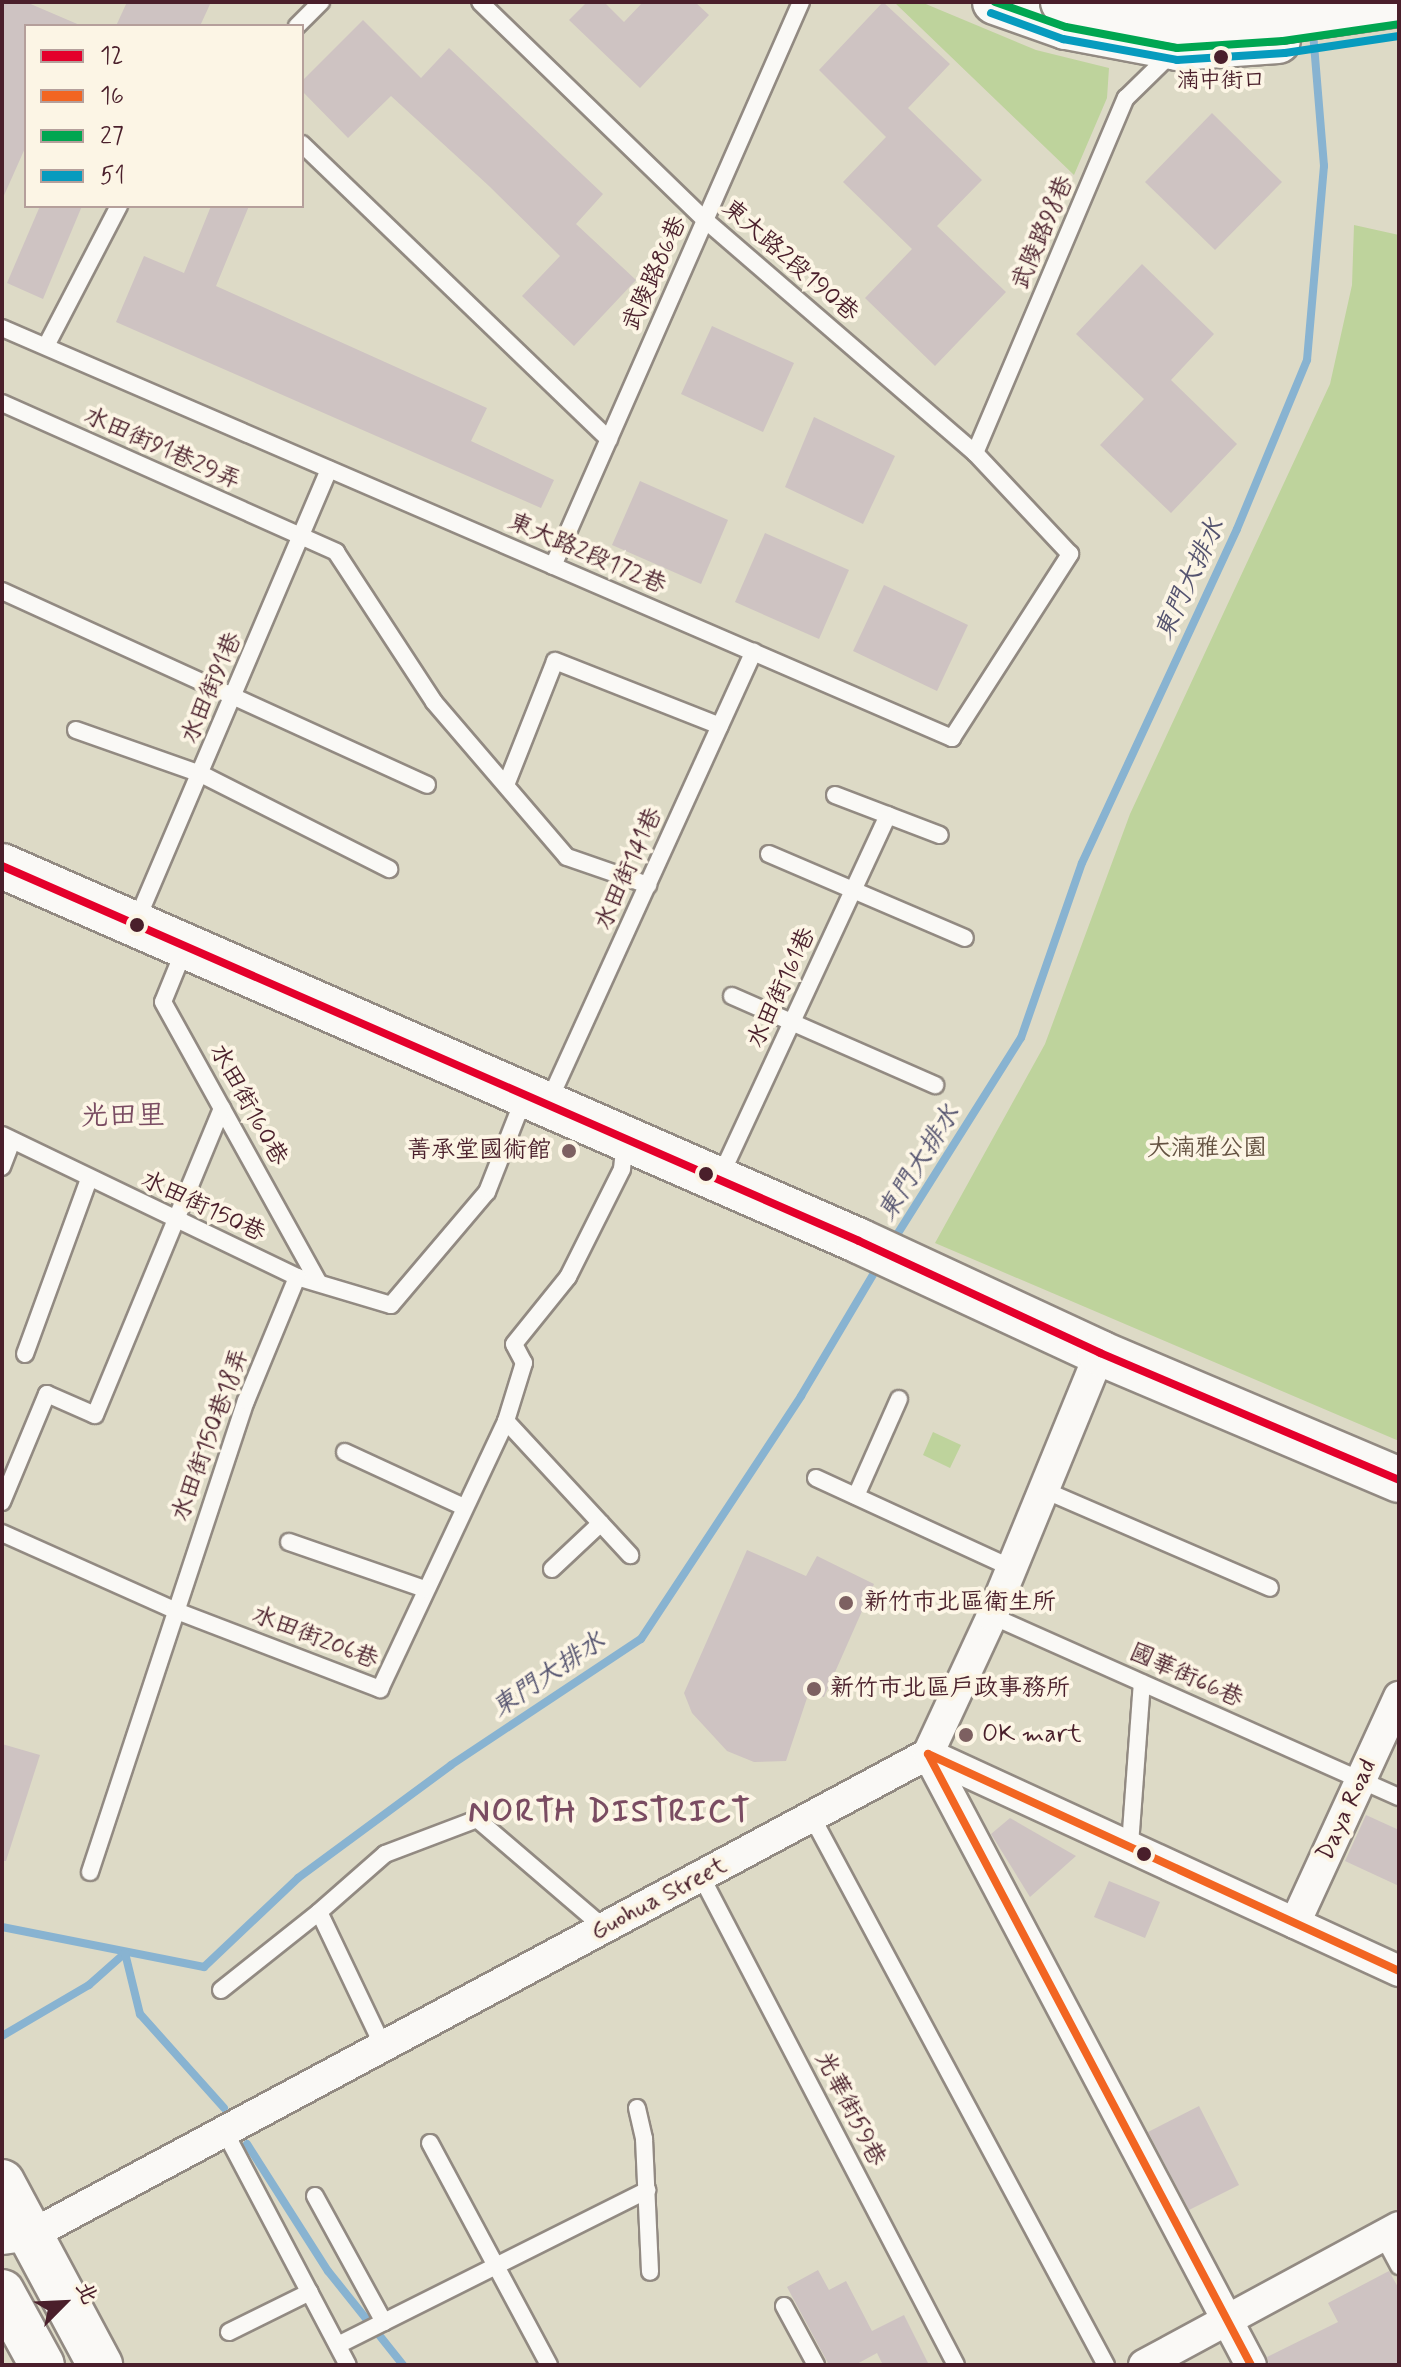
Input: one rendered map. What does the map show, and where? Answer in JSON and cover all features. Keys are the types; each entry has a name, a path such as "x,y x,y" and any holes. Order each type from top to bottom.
{"main road":[{"path":"995,2 1066,27 1194,29 1280,21 1392,18"},
{"path":"1063,2 1190,24 1392,18"},
{"path":"2,866 718,1182 859,1241 1100,1353 1399,1480"},
{"path":"2,2182 16,2237 100,2365"},
{"path":"2,2292 42,2365"}],"street":[{"path":"928,1754 992,1616 1100,1353"},
{"name":"Daya Road","path":"1295,1923 1399,1697"},
{"path":"928,1754 1399,1971"},
{"path":"928,1754 1251,2365"},
{"name":"Guohua Street","path":"16,2237 225,2132 928,1754"},
{"path":"1144,2365 1391,2232"}],"lane":[{"path":"299,24 321,2"},
{"name":"東大路2段190巷","path":"480,2 705,220 975,453 1070,554"},
{"name":"武陵路86巷","path":"553,566 801,2"},
{"name":"武陵路98巷","path":"975,453 1126,98 1194,29"},
{"path":"304,146 609,439"},
{"path":"46,346 118,208"},
{"name":"東大路2段172巷","path":"2,328 952,738 1070,554"},
{"name":"水田街91巷29弄","path":"2,403 336,552 434,702 567,857 648,885"},
{"name":"水田街91巷","path":"135,924 303,539 329,469"},
{"path":"2,591 235,694 427,785"},
{"name":"水田街141巷","path":"391,1305 487,1192 648,885 754,652"},
{"path":"506,785 555,661 720,726"},
{"path":"76,730 201,774 389,869"},
{"path":"835,795 940,835"},
{"name":"水田街161巷","path":"718,1182 888,815"},
{"path":"769,854 965,938"},
{"name":"水田街160巷","path":"186,946 163,1002 319,1283"},
{"path":"732,996 935,1085"},
{"path":"2,1502 47,1394 95,1415 222,1108"},
{"path":"2,1167 7,1138"},
{"name":"水田街150巷","path":"7,1138 177,1223 297,1277 391,1305"},
{"name":"水田街206巷","path":"174,1610 380,1689 462,1506 480,1485 506,1421 524,1363 514,1344 568,1277 622,1169 625,1139"},
{"path":"25,1354 89,1179"},
{"name":"水田街150巷18弄","path":"90,1872 174,1610 246,1401 297,1277"},
{"path":"856,1496 899,1399"},
{"path":"506,1421 630,1555"},
{"path":"345,1452 462,1506"},
{"path":"816,1478 1012,1568"},
{"path":"1044,1490 1270,1588"},
{"path":"552,1569 601,1523"},
{"path":"2,1533 174,1610"},
{"path":"289,1542 425,1589"},
{"name":"國華街66巷","path":"992,1616 1399,1797"},
{"path":"1130,1845 1142,1683"},
{"path":"812,1817 1106,2365"},
{"path":"221,1990 319,1912 385,1854 477,1819 604,1928"},
{"name":"光華街59巷","path":"701,1876 956,2365"},
{"path":"319,1912 383,2046"},
{"path":"637,2108 647,2190 650,2272"},
{"path":"225,2132 348,2365"},
{"path":"430,2143 549,2365"},
{"path":"338,2345 647,2190"},
{"path":"315,2196 384,2322"},
{"path":"1391,2232 1399,2266"},
{"path":"229,2332 310,2292"},
{"path":"784,2306 816,2365"}],"green space":[{"path":"894,2 921,2 1036,50 1109,68 1107,98 1074,175"},
{"name":"大湳雅公園","path":"1354,225 1399,235 1399,1441 935,1243 1045,1044 1130,814 1330,384 1352,285"},
{"path":"933,1432 961,1445 950,1468 923,1455"}],"building":[{"path":"2,2 26,2 77,24 24,24 24,150 2,200"},
{"path":"127,2 211,2 201,24 117,24"},
{"path":"587,2 604,2 624,22 643,2 695,2 709,15 640,88 569,20"},
{"path":"883,2 950,64 908,108 982,180 937,226 1006,292 935,366 865,298 912,249 843,182 886,137 819,70"},
{"path":"363,20 421,78 449,48 603,194 576,224 636,280 574,346 522,296 560,256 391,96 348,138 304,93 304,79"},
{"path":"1212,113 1282,182 1215,250 1145,182"},
{"path":"39,208 81,208 43,299 7,283"},
{"path":"210,208 248,208 216,286 487,408 471,441 554,480 541,508 116,322 144,256 184,273"},
{"path":"1142,264 1214,334 1171,380 1237,444 1171,513 1100,445 1144,399 1076,334"},
{"path":"712,326 794,363 763,432 681,394"},
{"path":"814,417 895,456 863,524 785,487"},
{"path":"640,481 728,520 701,584 612,545"},
{"path":"765,533 849,570 819,639 735,602"},
{"path":"884,585 968,625 937,691 853,651"},
{"path":"747,1550 806,1576 817,1556 874,1584 824,1697 808,1695 786,1761 754,1762 727,1751 692,1713 684,1693"},
{"path":"2,1744 40,1755 6,1861 2,1861"},
{"path":"1366,1815 1399,1830 1399,1886 1345,1861"},
{"path":"1010,1818 1076,1856 1030,1897 991,1834"},
{"path":"1109,1881 1160,1902 1145,1938 1094,1917"},
{"path":"1199,2106 1239,2185 1189,2210 1148,2132"},
{"path":"818,2270 829,2290 846,2281 872,2331 904,2315 929,2365 883,2365 877,2353 855,2365 829,2365 787,2287"},
{"path":"1389,2271 1399,2289 1399,2365 1269,2365 1267,2357 1338,2322 1328,2303"}],"waterway":[{"name":"東門大排水","path":"893,1241 1021,1038 1082,863 1237,529 1307,360 1324,166 1313,31"},
{"name":"東門大排水","path":"2,1927 204,1967 298,1878 451,1765 641,1639 801,1396 880,1263"},
{"path":"2,2036 89,1985 125,1953 140,2014 224,2108"},
{"path":"247,2144 328,2271 403,2365"}],"transit line":[{"name":"27","path":"995,2 1066,27 1177,48 1283,41 1399,24"},
{"name":"51","path":"991,13 1063,39 1177,60 1285,53 1399,36"},
{"name":"12","path":"2,866 859,1241 1100,1353 1399,1480"},
{"name":"16","path":"928,1754 1251,2365"},
{"name":"16","path":"928,1754 1399,1971"}],"place":[{"name":"湳中街口","path":"1221,57"},
{"name":"菁承堂國術館","path":"569,1151"},
{"name":"新竹市北區衛生所","path":"846,1603"},
{"name":"新竹市北區戶政事務所","path":"814,1689"},
{"name":"OK mart","path":"966,1735"}],"district":[{"name":"光田里","path":"123,1117"},
{"name":"NORTH DISTRICT","path":"610,1812"}]}
